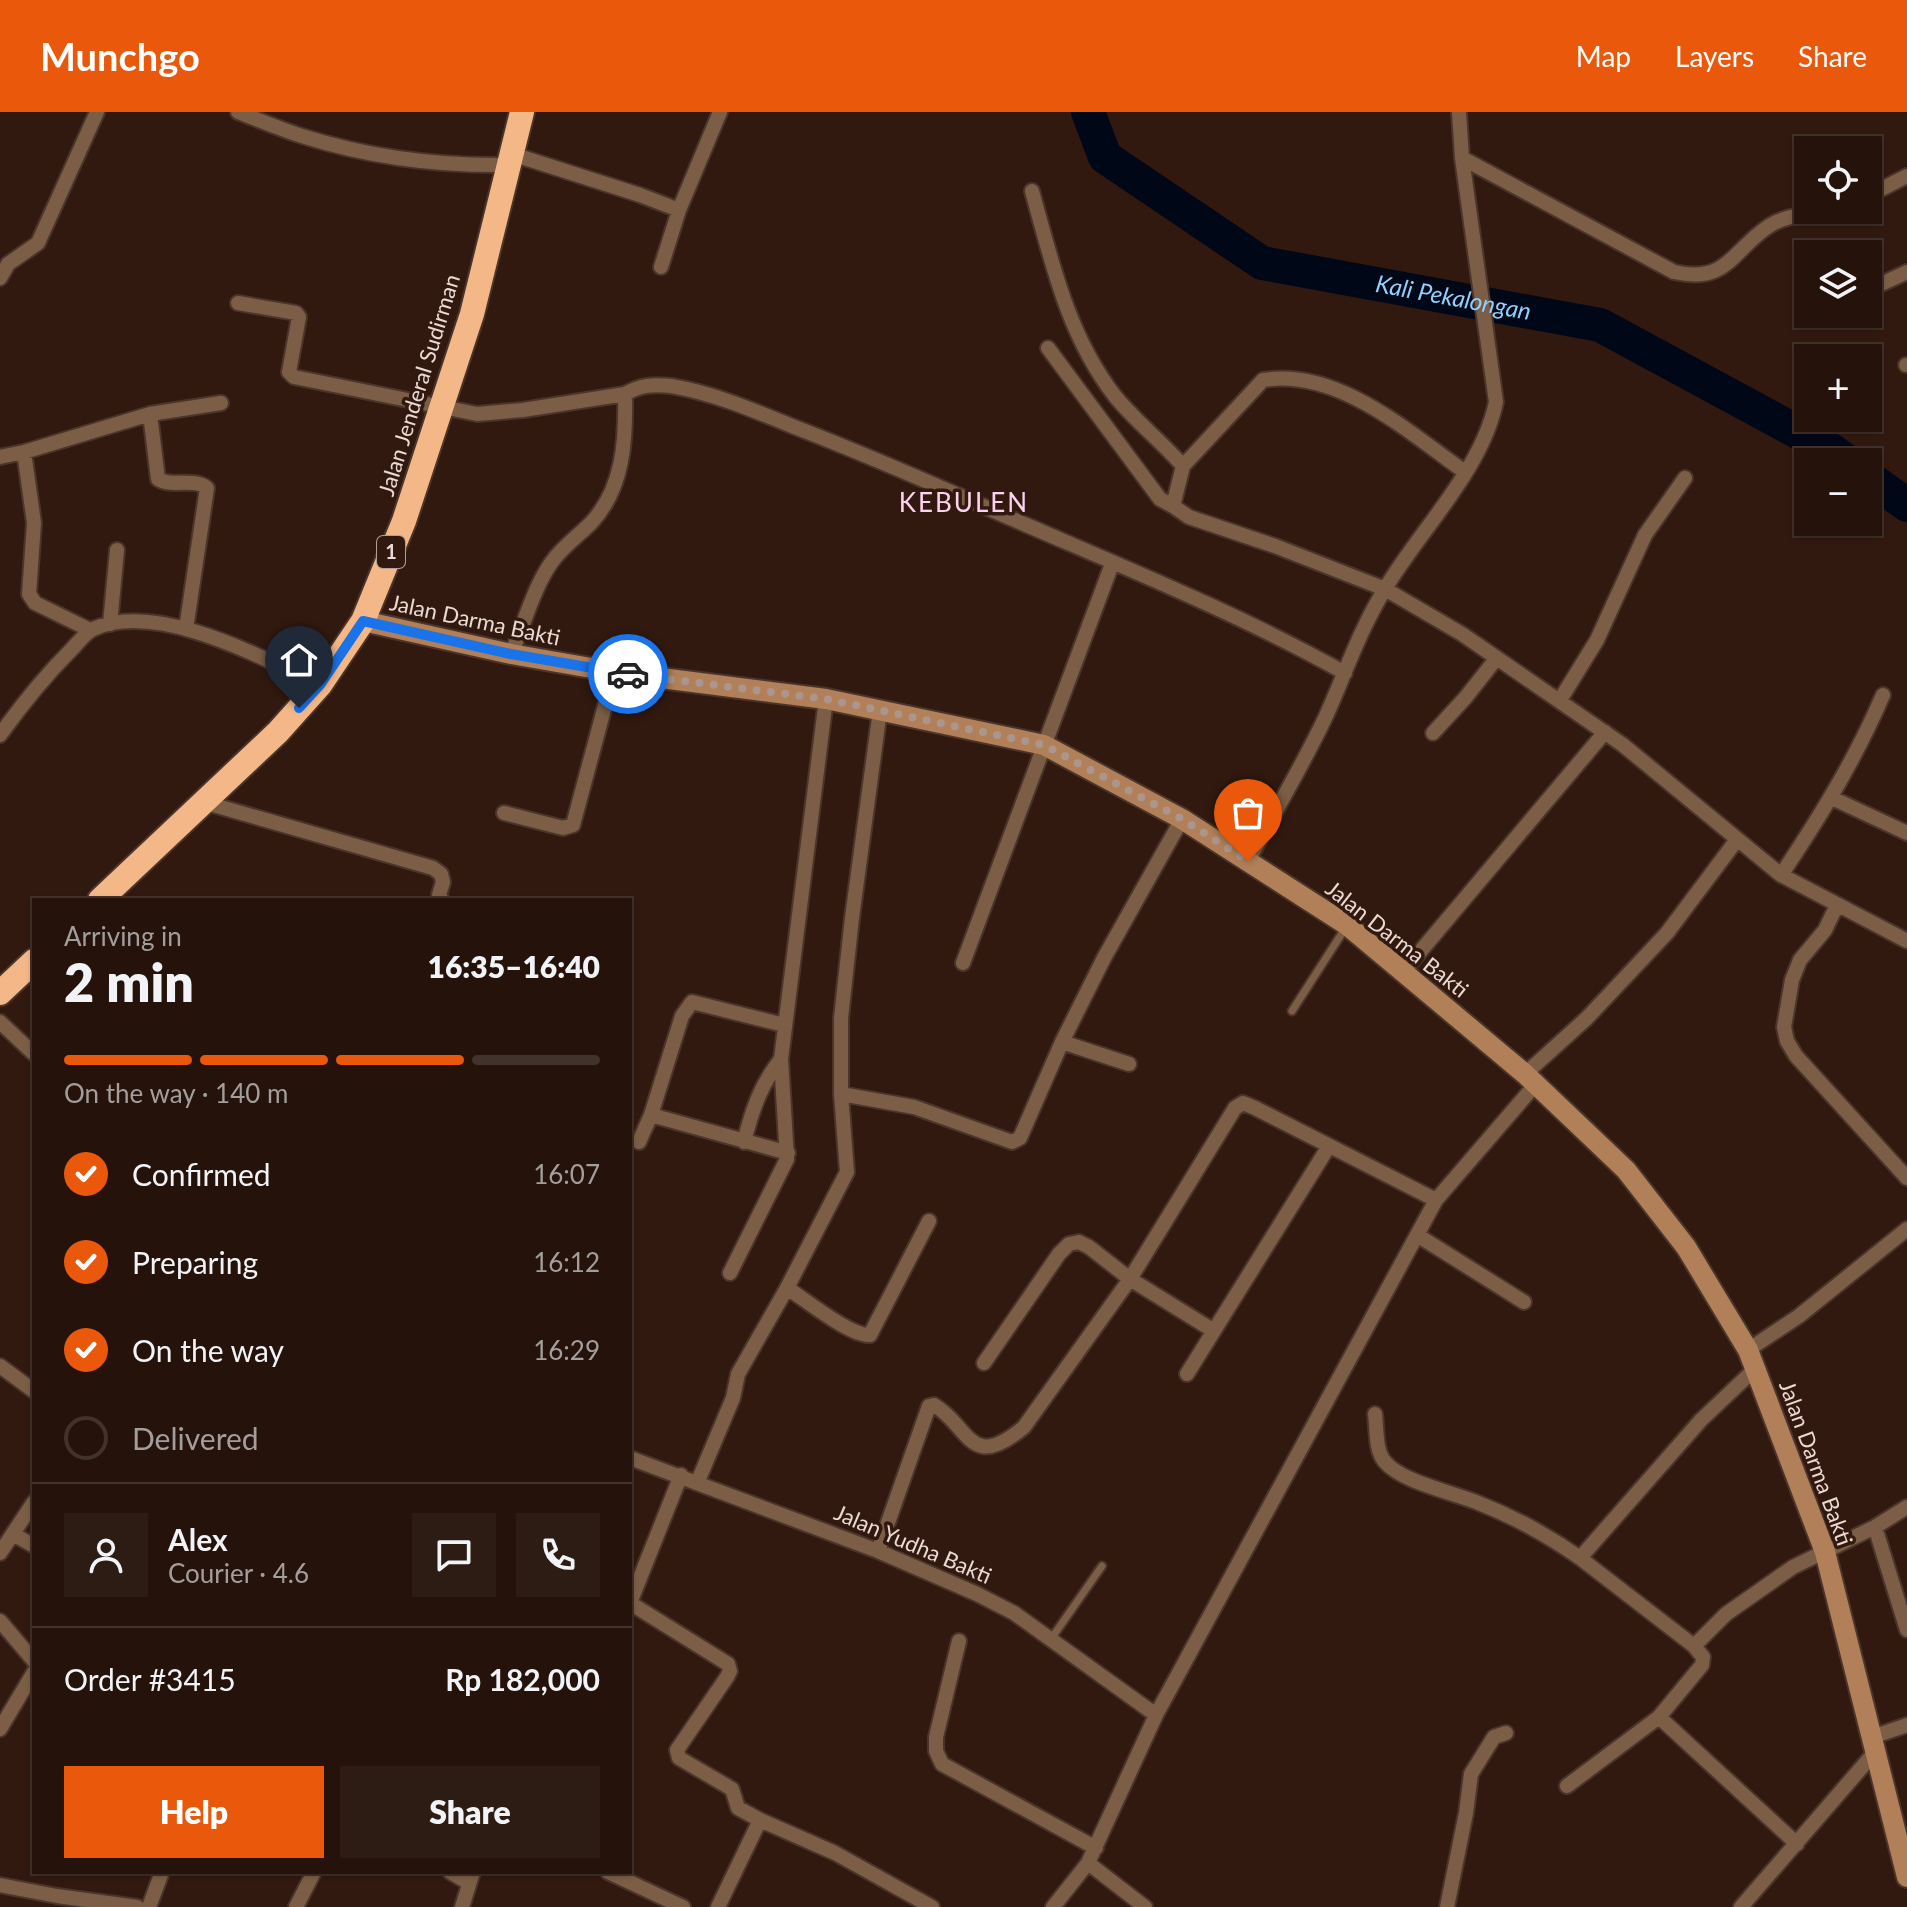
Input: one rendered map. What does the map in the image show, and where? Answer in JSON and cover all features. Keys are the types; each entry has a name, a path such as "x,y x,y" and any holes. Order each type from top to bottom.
{"highway":[{"name":"Jalan Jenderal Sudirman","path":"102,898 278,732 320,685 363,621 404,521 472,314 522,112"},
{"path":"0,993 32,963"}],"street":[{"path":"0,278 8,264 38,243 97,112"},
{"path":"238,112 302,136 388,157 468,166 510,160 640,195 679,210"},
{"path":"661,267 679,210 720,112"},
{"path":"1248,861 1324,720 1362,631 1385,589 1465,472 1485,436 1496,402 1462,158 1459,112"},
{"path":"1462,158 1674,272 1689,275 1703,276 1719,269 1769,226 1794,217"},
{"path":"1882,189 1907,176"},
{"path":"1032,191 1062,299 1095,368 1123,405 1183,466"},
{"path":"1882,284 1907,272"},
{"path":"238,303 296,313 299,317 289,372 294,377 441,408 484,413 523,410 625,394 641,386 670,386 734,403 876,459 1280,636 1345,673"},
{"path":"1048,348 1160,499 1189,517 1275,546 1385,589 1462,634 1605,732 1781,875 1907,941"},
{"path":"1173,506 1183,466 1263,380 1284,378 1347,394 1383,412 1465,472"},
{"path":"511,654 549,566 572,538 590,523 611,491 624,450 625,394"},
{"path":"0,457 150,414 221,403"},
{"path":"150,414 158,479 165,483 199,482 207,488 186,629"},
{"path":"24,452 34,523 29,594 35,603 90,630"},
{"path":"1560,700 1597,640 1645,535 1685,478"},
{"path":"110,624 117,550"},
{"path":"963,963 1112,564"},
{"path":"0,735 33,688 90,630 110,624 136,621 204,633 320,685"},
{"name":"Jalan Darma Bakti","path":"363,621 511,654 614,672 826,699 1044,745 1182,819 1347,925 1530,1080 1626,1170 1686,1247 1752,1359 1840,1544 1874,1744 1907,1877"},
{"path":"1433,733 1496,659"},
{"path":"504,813 563,828 573,825 614,672"},
{"path":"1781,875 1832,798 1883,695"},
{"path":"730,1273 783,1172 788,1153 781,1059 826,699"},
{"path":"698,1481 733,1398 738,1374 847,1172 841,1094 844,990 880,710"},
{"path":"1403,972 1605,732"},
{"path":"1832,798 1907,833"},
{"path":"203,802 433,868 441,874 441,898"},
{"path":"841,1094 914,1107 1015,1142 1022,1134 1062,1042 1104,958 1182,819"},
{"path":"1053,1907 1088,1863 1156,1715 1436,1200 1530,1080 1667,933 1736,841"},
{"path":"1837,905 1825,930 1800,960 1792,980 1784,1027 1787,1041 1796,1056 1907,1178"},
{"path":"639,1142 651,1115 682,1016 692,1002 784,1025"},
{"path":"0,1022 32,1052"},
{"path":"1062,1042 1129,1064"},
{"path":"744,1142 758,1093 781,1059"},
{"path":"878,1551 929,1406 934,1405 943,1411 965,1438 976,1445 987,1446 1012,1437 1024,1427 1130,1279 1235,1108 1243,1103 1255,1108 1436,1200"},
{"path":"651,1115 788,1153"},
{"path":"1187,1374 1329,1146"},
{"path":"787,1288 847,1327 870,1335 929,1221"},
{"path":"1580,1558 1752,1359 1805,1311 1907,1229"},
{"path":"1417,1235 1524,1302"},
{"path":"984,1363 1059,1254 1069,1244 1079,1242 1130,1279 1214,1331"},
{"path":"0,1366 32,1390"},
{"path":"1375,1414 1382,1460 1395,1471 1479,1503 1580,1558 1694,1646 1703,1657 1702,1665 1659,1717 1567,1786"},
{"name":"Jalan Yudha Bakti","path":"632,1459 698,1481 929,1571 1001,1607 1156,1715"},
{"path":"632,1598 681,1475"},
{"path":"0,1553 32,1505"},
{"path":"1694,1646 1726,1614 1793,1567 1875,1527 1907,1507"},
{"path":"1875,1527 1907,1630"},
{"path":"13,1534 32,1545"},
{"path":"632,1604 728,1664 730,1671 727,1677 677,1750 679,1758 732,1789 738,1808 835,1853 932,1907"},
{"path":"0,1621 32,1659"},
{"path":"959,1641 936,1737 936,1751 942,1764 957,1775 1096,1848"},
{"path":"0,1729 32,1675"},
{"path":"1659,1717 1797,1844"},
{"path":"1741,1907 1797,1844 1874,1744 1904,1726"},
{"path":"1447,1907 1471,1774 1494,1737 1506,1733"},
{"path":"718,1907 760,1820"},
{"path":"1088,1863 1145,1907"},
{"path":"149,1907 161,1874"},
{"path":"296,1907 313,1874"},
{"path":"612,1874 683,1907"},
{"path":"462,1907 471,1878"},
{"path":"0,1885 137,1907"}],"lane":[{"path":"1292,1011 1347,925"},
{"path":"1051,1639 1102,1566"}],"waterway":[{"name":"Kali Pekalongan","path":"1088,112 1105,157 1262,263 1600,325 1827,448"},
{"name":"Kali Pekalongan","path":"1882,487 1907,505"}],"way so far":[{"path":"628,674 826,699 1044,745 1182,819 1248,861"}],"district":[{"name":"KEBULEN","path":"964,503"}],"route":[{"path":"299,708 320,685 363,621 511,654 628,674"}]}
